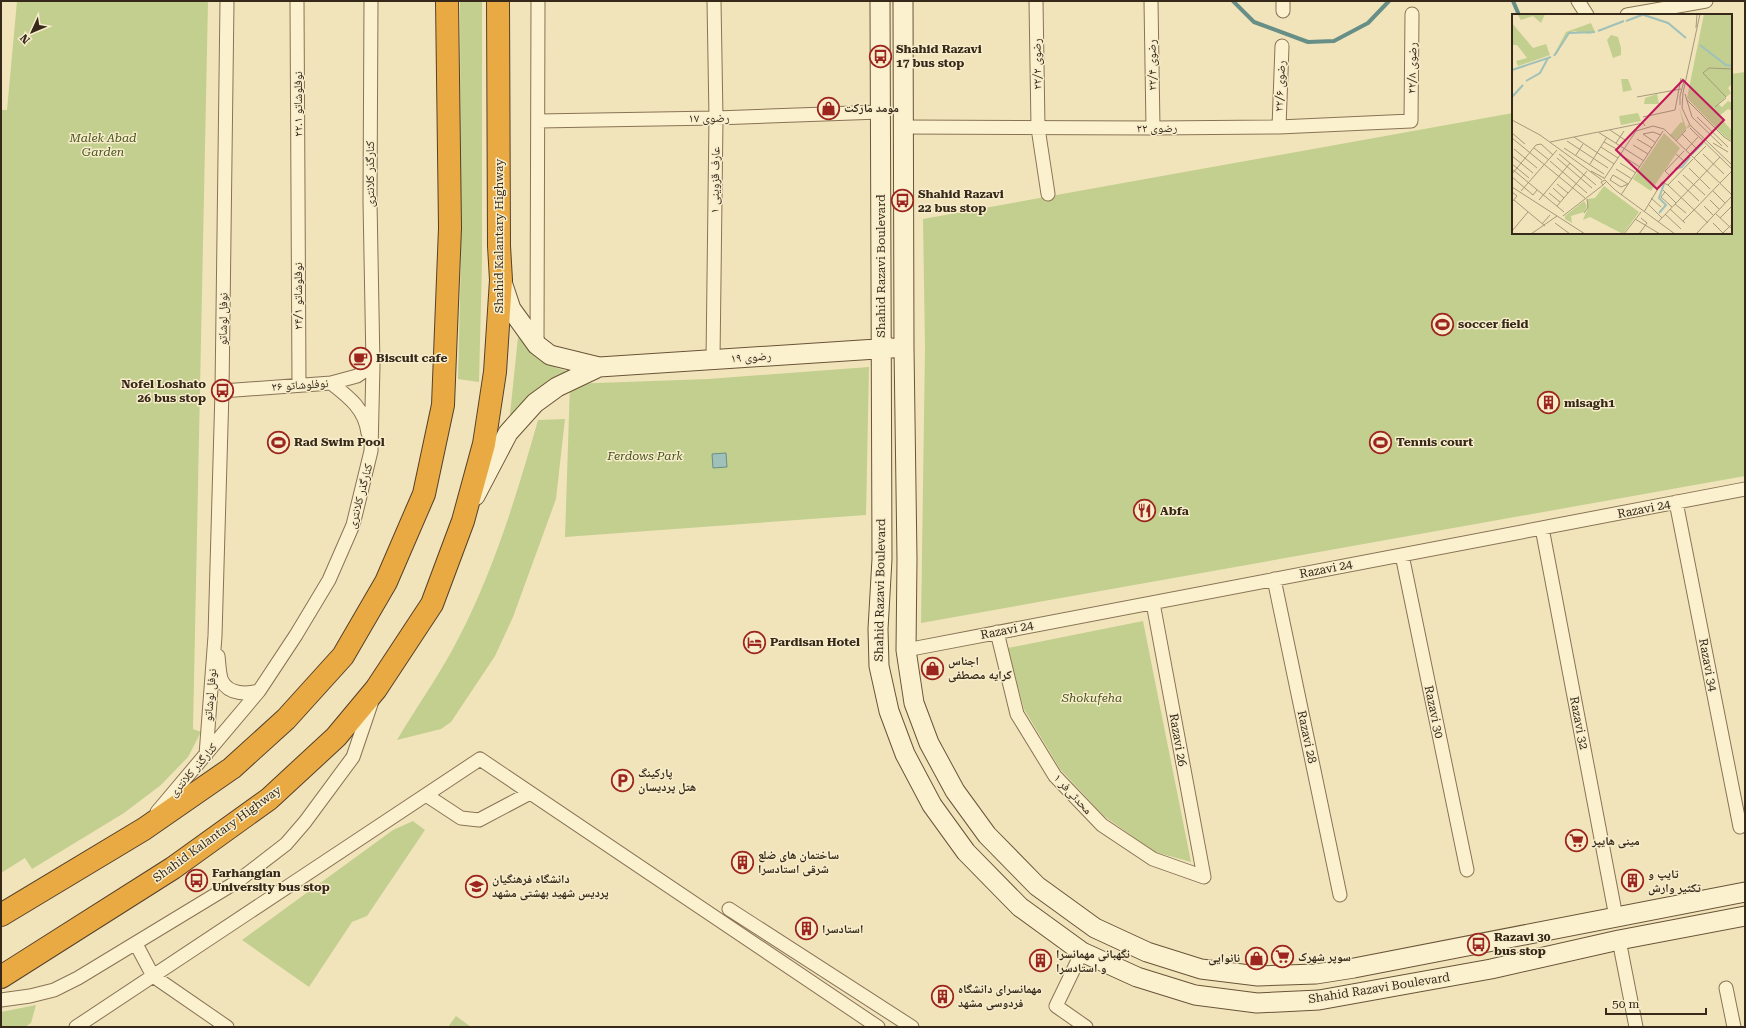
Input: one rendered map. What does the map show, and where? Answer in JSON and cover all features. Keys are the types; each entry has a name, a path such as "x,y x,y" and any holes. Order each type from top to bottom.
{"highway":[{"path":"1,915 144,829 232,768 286,719 342,656 386,582 424,494 443,406 450,228 447,1"},
{"name":"Shahid Kalantary Highway","path":"1,977 172,868 269,800 336,737 376,690 432,604 463,521 484,444 495,372 501,280 499,246 498,1"},
{"path":"499,34 504,1"}],"street":[{"name":"نوفل لوشاتو","path":"206,755 215,636 222,391 227,1"},
{"name":"نوفلوشاتو ۲۲.۱","path":"297,1 298,208"},
{"name":"کنارگذر کلانتری","path":"144,829 259,691 296,635 329,580 353,525 371,451 373,365 370,201 371,1"},
{"path":"537,345 538,1"},
{"name":"عارف قزوینی ۱","path":"713,360 716,118 714,1"},
{"name":"Shahid Razavi Boulevard","path":"880,1 882,559 878,629 879,666 888,711 905,754 932,805 966,852 1020,907 1082,952 1137,977 1195,995 1257,1003 1319,1000 1362,994 1491,969 1619,940 1745,916"},
{"name":"Shahid Razavi Boulevard","path":"903,1 904,348 907,559 906,650 914,703 929,742 955,791 987,835 1037,886 1095,928 1147,952 1207,970 1258,976 1316,974 1354,968 1745,892"},
{"name":"رضوی ۲۲/۲","path":"1036,1 1038,128 1048,194"},
{"name":"رضوی ۲۲/۴","path":"1152,1 1153,128"},
{"path":"1578,1 1586,14"},
{"path":"1633,14 1706,1"},
{"name":"رضوی ۲۲/۸","path":"1411,121 1412,14"},
{"name":"رضوی ۲۲/۶","path":"1278,127 1282,46"},
{"name":"رضوی ۱۷","path":"538,121 716,118 880,112"},
{"name":"رضوی ۲۲","path":"903,127 1278,127 1411,121"},
{"name":"نوفلوشاتو ۲۴/۱","path":"298,208 299,386"},
{"path":"501,280 511,309 537,345 550,355 599,367"},
{"name":"رضوی ۱۹","path":"599,367 904,348"},
{"name":"نوفلوشاتو ۲۶","path":"222,391 331,383 357,376 373,365"},
{"path":"463,521 508,434 517,423 535,403 557,387 599,367"},
{"path":"331,383 353,400 367,424 371,451"},
{"name":"Razavi 24","path":"906,650 1745,489"},
{"name":"Razavi 34","path":"1676,502 1740,827"},
{"name":"Razavi 32","path":"1542,528 1616,917"},
{"name":"Razavi 30","path":"1402,555 1467,870"},
{"name":"Razavi 28","path":"1274,579 1340,894"},
{"name":"Razavi 26","path":"1153,603 1204,877"},
{"name":"محدثی‌فر ۱","path":"997,632 1017,714 1055,776 1102,825 1153,859 1204,877"},
{"name":"نوفل لوشاتو","path":"215,636 222,681 232,690 246,694 259,691"},
{"path":"1,1000 30,996 54,990 136,944 238,881 286,844 305,822 353,757 376,690"},
{"path":"76,1027 480,760 878,1027"},
{"path":"426,795 461,818 479,820 530,793"},
{"path":"729,909 912,1027"},
{"path":"1616,917 1636,1027"},
{"path":"136,944 153,976 227,1027"},
{"path":"1082,952 1056,1006 1086,1027"},
{"path":"1726,988 1734,1027"}],"green space":[{"name":"Malek Abad Garden","path":"17,1 208,1 193,729 201,732 188,757 161,785 124,813 32,869 25,858 1,873 1,110 7,110"},
{"path":"460,1 482,1 482,262 479,382 458,379 461,259"},
{"path":"1745,72 1745,476 921,623 925,348 923,219 1512,113 1512,234 1732,234 1732,74"},
{"path":"518,337 541,360 557,368 574,373 509,424"},
{"name":"Ferdows Park","path":"869,367 866,515 565,537 570,384 708,379"},
{"path":"565,419 556,499 513,617 495,656 451,722 441,729 397,740 451,652 483,586 513,504 538,420"},
{"name":"Shokufeha","path":"1143,621 1191,862 1155,852 1104,816 1060,769 1024,709 1008,648"},
{"path":"413,821 425,830 367,916 352,922 309,987 242,940 393,830"},
{"path":"36,1005 31,1023 25,1027 1,1027 1,1012"},
{"path":"456,1016 471,1027 448,1027"}],"water":[{"path":"726,453 727,467 713,468 712,454"}],"waterway":[{"path":"1233,1 1254,22 1308,42 1334,41 1368,23 1389,1"},
{"path":"1513,1 1519,14"}],"place":[{"name":"Shahid Razavi 17 bus stop","path":"880,56"},
{"name":"مومد مارکت","path":"828,108"},
{"name":"Shahid Razavi 22 bus stop","path":"903,201"},
{"name":"soccer field","path":"1443,324"},
{"name":"Biscuit cafe","path":"361,358"},
{"name":"Nofel Loshato 26 bus stop","path":"222,391"},
{"name":"misagh1","path":"1549,403"},
{"name":"Rad Swim Pool","path":"278,442"},
{"name":"Tennis court","path":"1381,442"},
{"name":"Abfa","path":"1145,511"},
{"name":"Pardisan Hotel","path":"754,642"},
{"name":"اجناس کرایه مصطفی","path":"933,668"},
{"name":"پارکینگ هتل پردیسان","path":"622,780"},
{"name":"مینی هایپر","path":"1577,841"},
{"name":"ساختمان های ضلع شرقی استادسرا","path":"742,862"},
{"name":"Farhangian University bus stop","path":"197,880"},
{"name":"تایپ و تکثیر وارش","path":"1633,881"},
{"name":"دانشگاه فرهنگیان پردیس شهید بهشتی مشهد","path":"476,886"},
{"name":"استادسرا","path":"807,929"},
{"name":"Razavi 30 bus stop","path":"1478,944"},
{"name":"سوپر شهرک","path":"1282,957"},
{"name":"نانوایی","path":"1256,958"},
{"name":"نگهبانی مهمانسرا و استادسرا","path":"1040,961"},
{"name":"مهمانسرای دانشگاه فردوسی مشهد","path":"943,996"}]}
